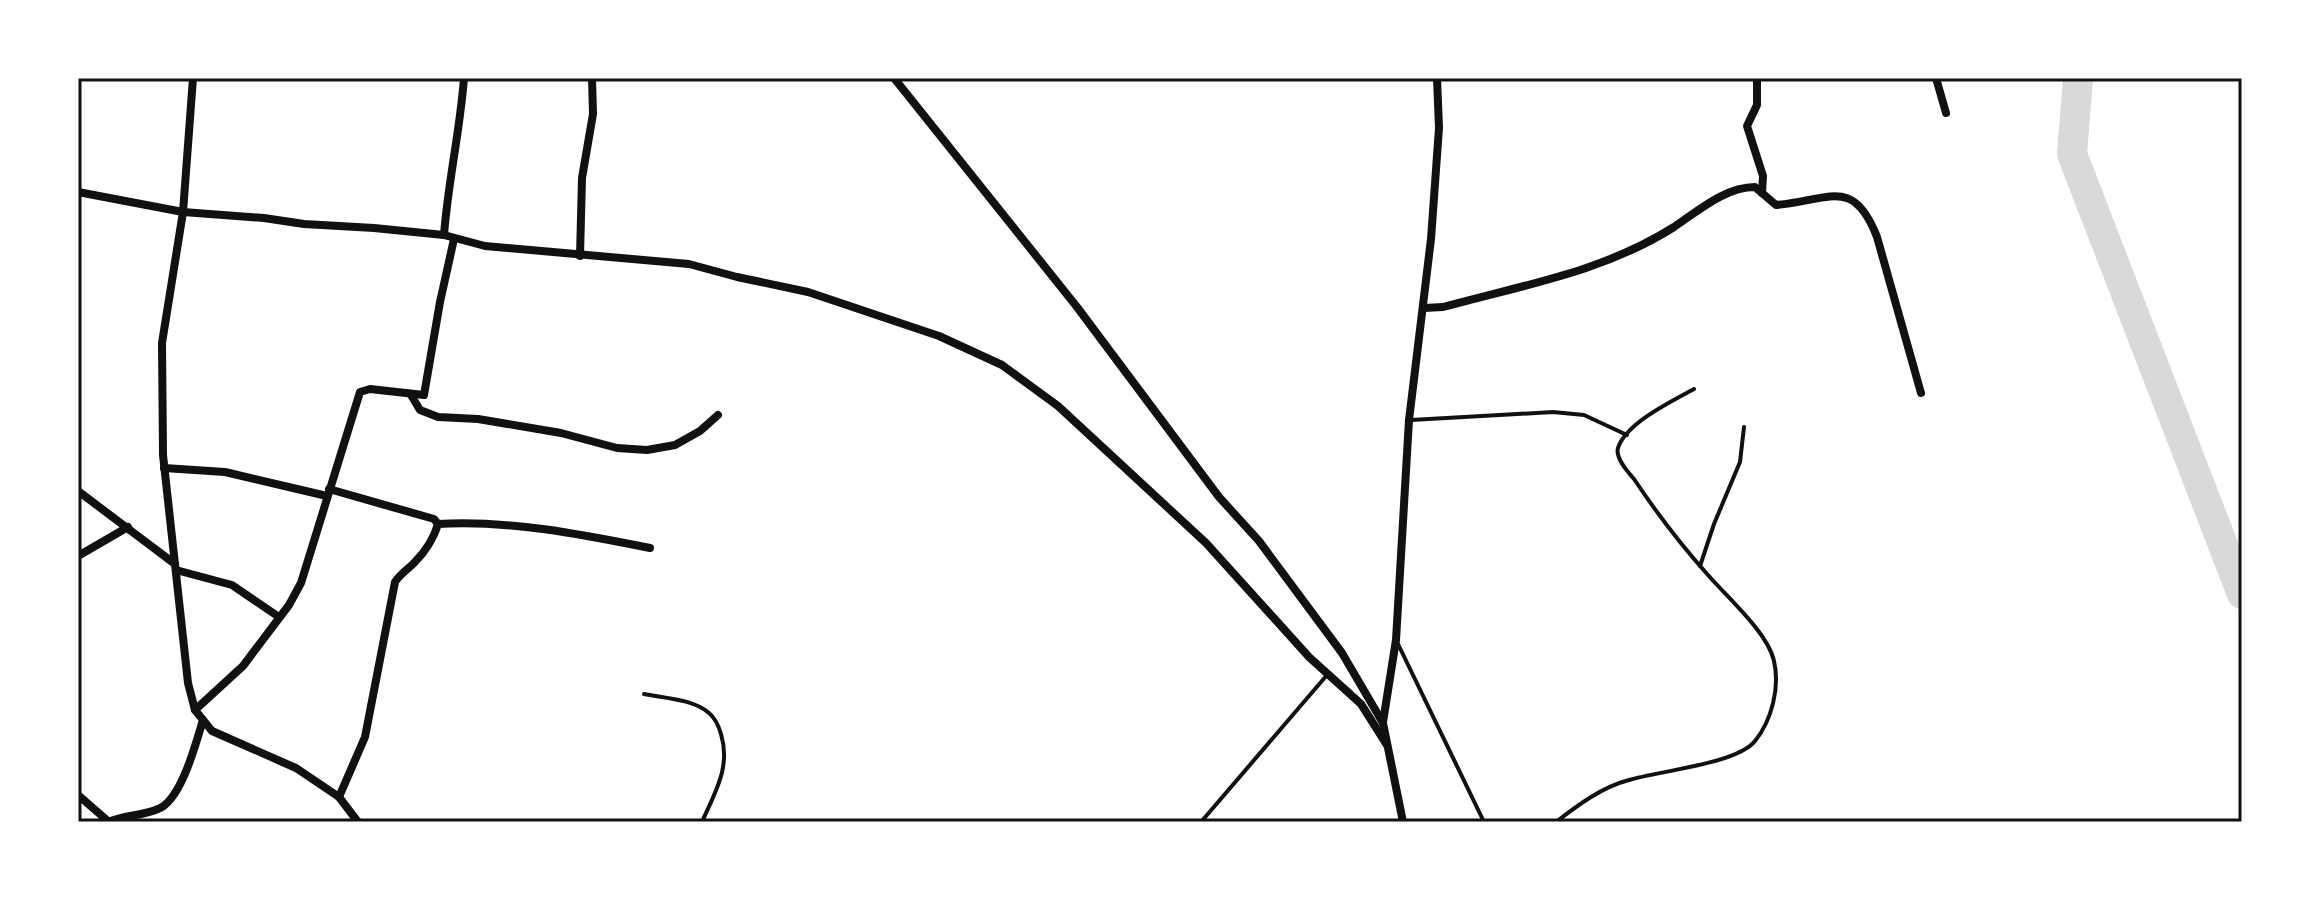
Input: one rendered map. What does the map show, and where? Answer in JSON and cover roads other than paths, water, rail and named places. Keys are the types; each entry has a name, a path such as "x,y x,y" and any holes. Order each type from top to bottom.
{"street":[{"path":"193,78 183,212 162,343 164,468 188,683 195,710 212,731 296,768 339,797 358,822"},
{"path":"444,235 464,78"},
{"path":"580,256 582,178 593,114 592,78"},
{"path":"894,78 1077,307 1219,497 1259,541 1342,653 1383,723"},
{"path":"1403,822 1383,723 1396,640 1409,420 1424,308 1439,128 1437,78"},
{"path":"1757,78 1757,105 1747,126 1763,176 1762,193"},
{"path":"1936,78 1946,113"},
{"path":"1424,308 1443,307 1615,259 1659,236 1733,189 1755,187 1776,205 1837,196 1860,204 1869,215 1921,393"},
{"path":"78,192 183,212 444,235 485,246 689,264 808,292 939,336 1002,365 1058,406 1206,543 1309,657 1361,704 1387,745"},
{"path":"195,710 243,666 301,583 360,392 370,389 420,397 425,391 454,239"},
{"path":"411,395 420,410 438,417 478,419 561,433 617,448 647,450 675,445 700,431 718,415"},
{"path":"164,468 225,472 328,493 434,519 438,524"},
{"path":"78,491 176,567 232,585 279,617"},
{"path":"438,524 467,522 530,526 650,548"},
{"path":"339,797 365,737 395,582 421,554 435,535 438,524"},
{"path":"78,556 128,527"},
{"path":"78,795 108,822 122,816 161,809 171,802 203,720"}],"lane":[{"path":"1556,822 1587,798 1627,780 1715,760 1752,745 1771,712 1776,688 1774,659 1751,622 1700,566 1619,456 1618,448 1632,428 1662,406 1694,389"},
{"path":"1409,420 1553,412 1584,415 1627,435"},
{"path":"1700,566 1740,462 1744,427"},
{"path":"1396,640 1484,822"},
{"path":"1201,822 1328,673"},
{"path":"644,694 689,703 709,713 719,727 725,747 724,773 702,822"}],"waterway":[{"path":"2078,78 2072,154 2242,594"}]}
